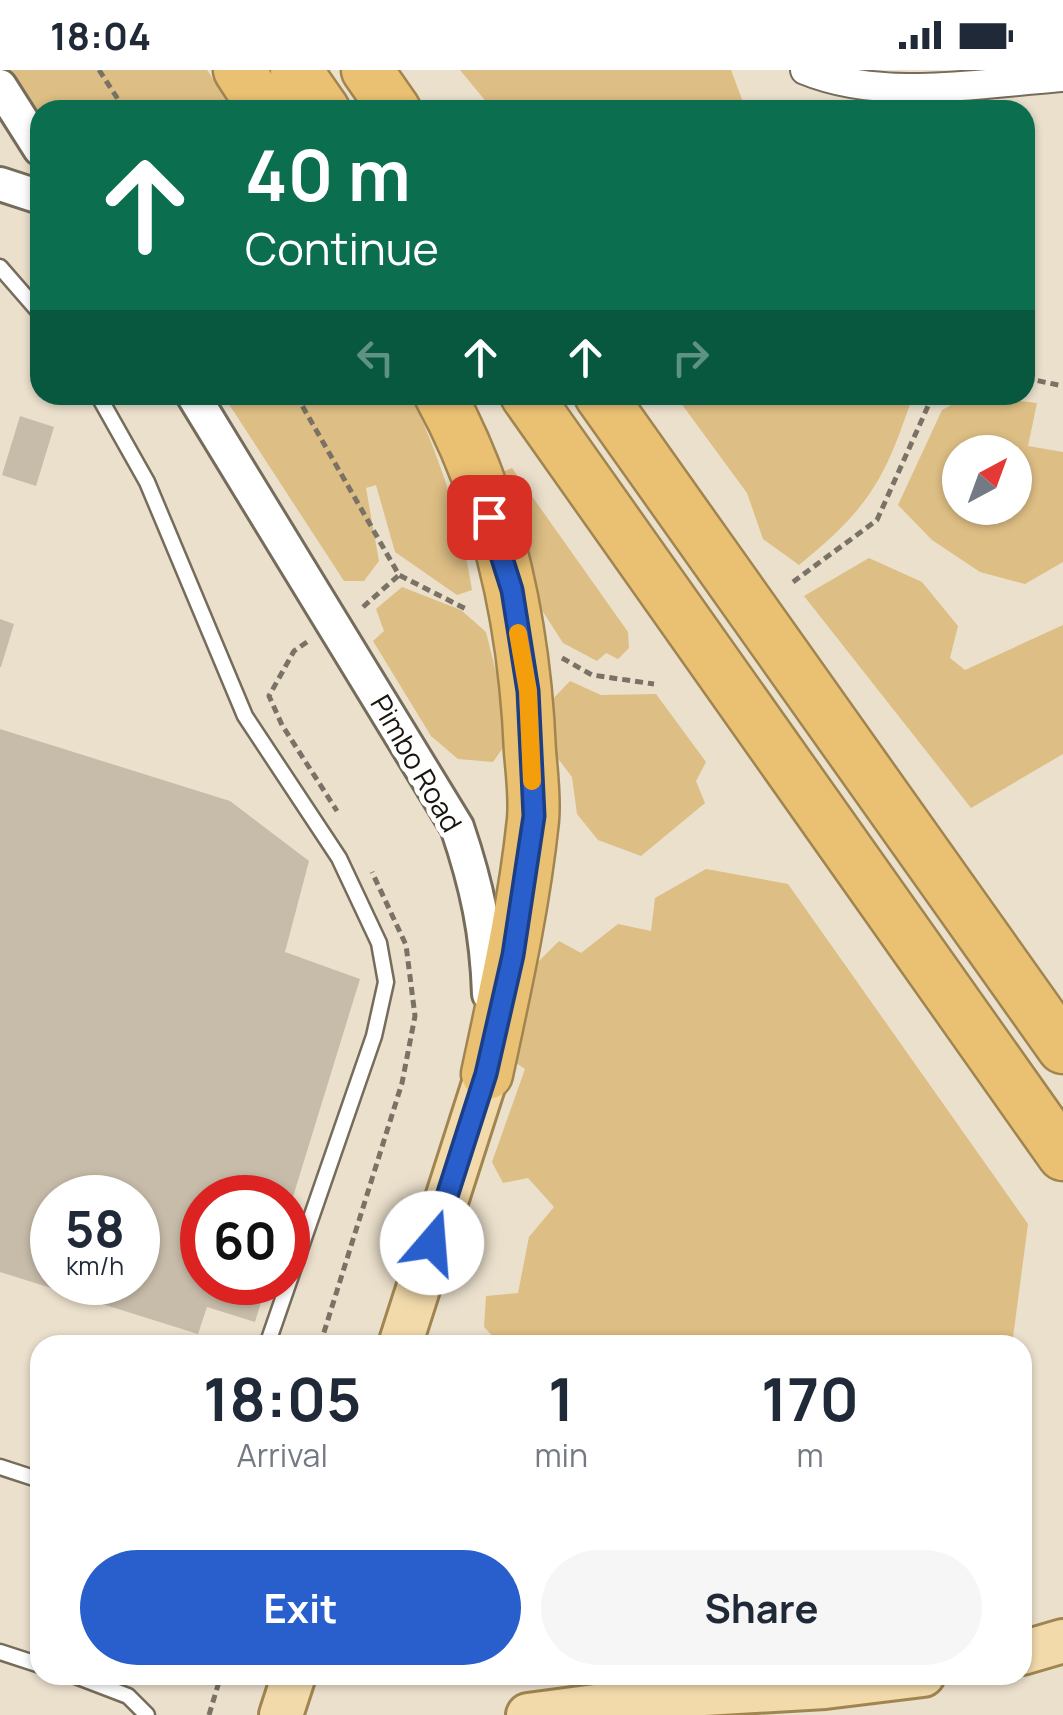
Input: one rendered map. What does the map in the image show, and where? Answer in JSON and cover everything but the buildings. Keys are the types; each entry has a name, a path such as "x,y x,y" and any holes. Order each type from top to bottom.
{"highway":[{"path":"239,70 258,100"},
{"path":"296,70 317,100"},
{"path":"367,70 388,100"},
{"path":"445,405 466,444 512,590 528,691 534,816 513,955 486,1074"},
{"path":"533,405 1063,1155"},
{"path":"607,405 1063,1048"},
{"path":"789,659 982,883 1063,989"}],"main road":[{"name":"Pimbo Road","path":"403,1335 486,1074"},
{"path":"1032,1649 1063,1641"},
{"path":"281,1715 291,1685"},
{"path":"528,1715 670,1696 833,1685"}],"street":[{"path":"805,70 855,82 912,86 1063,77"},
{"path":"0,86 30,133"},
{"path":"0,184 30,193"},
{"name":"Pimbo Road","path":"199,405 458,828 477,886 487,940 490,1000 486,1074"}],"lane":[{"path":"0,267 30,302"},
{"path":"104,405 146,482 244,716 339,858 379,943 386,982 374,1036 269,1335"},
{"path":"0,1467 30,1477"},
{"path":"0,1652 30,1661"},
{"path":"99,1685 128,1696 147,1715"}],"path":[{"path":"98,70 118,100"},
{"path":"1035,380 1063,386"},
{"path":"302,405 399,576 468,610"},
{"path":"794,582 877,520 929,405"},
{"path":"363,607 399,576"},
{"path":"308,642 294,651 269,696 282,725 343,822"},
{"path":"548,650 592,675 654,684"},
{"path":"323,1335 402,1083 415,1016 406,945 368,866"},
{"path":"209,1715 218,1685"}],"shaded area":[{"path":"10,70 207,70 227,100 30,100"},
{"path":"460,70 731,70 742,100 485,100"},
{"path":"1037,403 1030,435 942,435 942,525 1032,525 1032,447 1063,452 1063,562 1025,584 980,572 932,540 898,505 942,410 951,405"},
{"path":"230,405 415,405 448,490 472,590 457,595 395,552 376,485 366,488 379,561 364,581 344,581"},
{"path":"682,405 909,405 872,490 842,526 799,565 763,539 747,493"},
{"path":"512,468 628,632 629,648 618,659 606,653 597,661 563,643 529,590 493,476"},
{"path":"869,558 922,582 958,626 950,658 965,670 1063,625 1063,754 971,808 804,596"},
{"path":"402,587 461,610 486,632 500,688 505,745 493,762 458,759 431,736 373,641 384,631 376,609"},
{"path":"570,681 601,695 656,694 706,762 696,781 705,803 641,856 598,840 577,814 572,777 553,752 549,703"},
{"path":"706,869 788,884 1028,1224 1013,1335 492,1335 484,1327 486,1296 518,1293 529,1237 554,1207 528,1178 503,1183 492,1162 525,1069 503,1054 524,976 559,941 581,953 618,924 651,931 655,898"}],"slow traffic":[{"path":"518,633 528,691 532,781"}],"route":[{"path":"432,1243 486,1074 513,955 534,816 528,691 512,590 489,517"}]}
